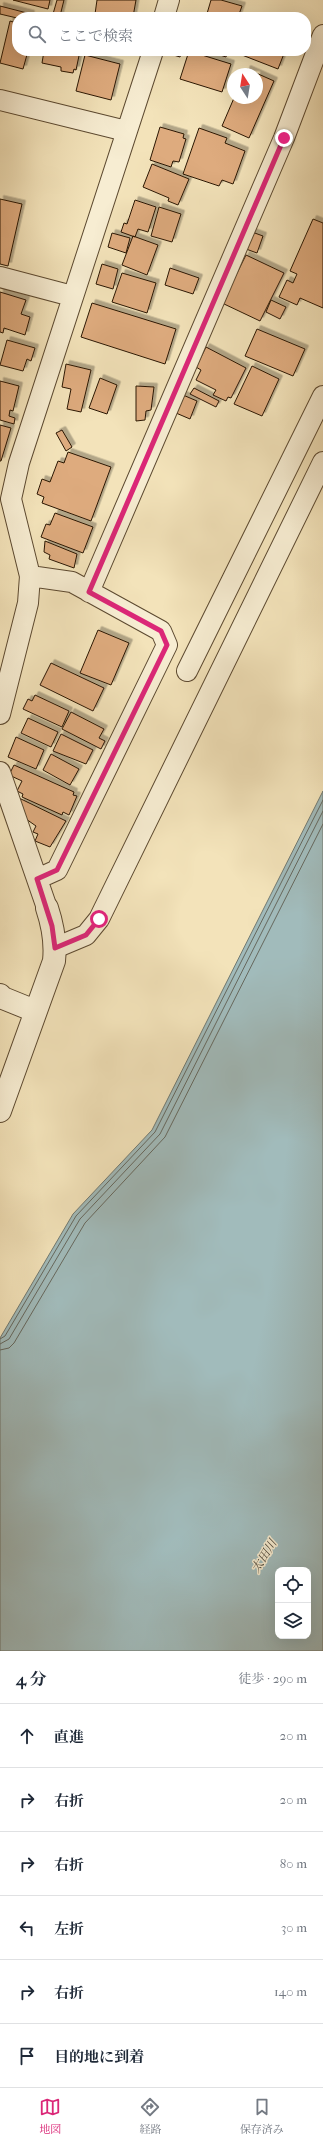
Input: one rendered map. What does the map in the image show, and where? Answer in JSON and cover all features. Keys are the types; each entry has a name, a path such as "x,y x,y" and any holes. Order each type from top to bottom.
{"street":[{"path":"165,12 169,0"},
{"path":"89,592 284,138 323,35"},
{"path":"0,714 28,603 30,576 6,496 19,463 150,56"},
{"path":"0,100 126,131"},
{"path":"0,277 72,296"},
{"path":"187,671 323,396"},
{"path":"55,948 86,935 99,919 323,462"},
{"path":"30,576 72,582 161,631 167,645 57,870 37,879"},
{"path":"0,772 47,908 52,926 55,948 54,961 35,1010 0,1111"},
{"path":"0,995 2,998 35,1010"}],"water":[{"name":"太田川","path":"323,791 323,1651 0,1651 0,1338 73,1214 152,1130"}],"building":[{"path":"13,0 50,0 48,9"},
{"path":"57,0 64,0 61,12 54,12"},
{"path":"97,0 136,0 134,12 95,12"},
{"path":"211,0 221,0 242,6 240,12 207,12"},
{"path":"0,6 23,12 12,12 12,17 0,14"},
{"path":"10,21 12,22 12,56 27,56 23,69 0,63"},
{"path":"43,56 79,56 76,70 74,69 73,73 61,71 61,67 42,63"},
{"path":"85,56 120,64 111,100 76,91"},
{"path":"187,56 205,56 231,64 230,68 227,68 227,76 222,92 180,79"},
{"path":"245,56 283,56 278,69"},
{"path":"263,76 274,81 249,138 222,126 231,104 263,104"},
{"path":"160,127 184,134 183,138 186,139 179,162 173,161 171,167 150,160"},
{"path":"199,128 227,138 225,143 245,151 233,184 222,180 219,186 183,174"},
{"path":"152,164 189,179 178,205 168,201 169,198 143,187"},
{"path":"0,199 22,204 8,266 0,264"},
{"path":"135,200 156,207 148,232 138,229 135,237 121,232 124,223 127,224"},
{"path":"159,207 181,214 172,242 151,236"},
{"path":"313,219 323,223 323,308 300,298 297,305 279,297 287,280 293,283 297,274 290,271"},
{"path":"252,232 263,236 257,253 246,249"},
{"path":"112,233 130,238 126,253 108,247"},
{"path":"133,236 158,245 147,275 122,265"},
{"path":"246,255 284,273 260,321 222,303"},
{"path":"102,264 118,269 113,289 96,284"},
{"path":"170,268 199,278 193,294 165,285"},
{"path":"122,273 156,283 147,313 112,302"},
{"path":"0,292 26,300 21,314 30,317 25,335 4,328 3,333 0,332"},
{"path":"271,300 286,307 280,319 266,312"},
{"path":"92,303 176,329 165,364 81,337"},
{"path":"257,329 305,349 293,376 245,356"},
{"path":"7,340 35,348 31,361 27,359 23,371 0,365"},
{"path":"206,347 246,368 231,398 228,397 226,401 213,395 216,390 196,380 201,370 196,367"},
{"path":"66,364 91,370 81,412 67,409 71,389 62,387"},
{"path":"252,366 279,379 262,416 234,404"},
{"path":"100,378 117,385 107,414 89,408"},
{"path":"0,381 19,386 13,411 10,410 9,416 15,418 14,424 0,420"},
{"path":"136,386 154,387 151,410 146,411 145,420 136,421"},
{"path":"194,388 219,401 216,407 190,394"},
{"path":"183,395 197,401 190,419 176,413"},
{"path":"0,425 11,428 1,461 0,461"},
{"path":"62,430 72,447 66,451 56,433"},
{"path":"68,452 111,467 91,521 42,503 44,497 37,494 42,479 50,482 58,461 64,463"},
{"path":"55,513 93,527 83,553 41,537 46,524 50,525"},
{"path":"45,541 77,554 74,568 49,559 50,555 44,552"},
{"path":"98,630 129,643 111,685 80,673"},
{"path":"51,663 104,688 93,711 40,685"},
{"path":"35,695 69,711 62,727 23,709 28,699 32,701"},
{"path":"71,712 104,729 99,738 105,741 101,749 62,729"},
{"path":"28,718 58,732 51,747 21,733"},
{"path":"61,734 93,750 86,764 53,751"},
{"path":"16,737 44,750 36,769 8,757"},
{"path":"51,754 79,769 70,785 43,770"},
{"path":"14,765 74,792 73,795 77,796 69,815 63,812 62,815 22,797 23,794 17,791 22,781 9,775"},
{"path":"19,798 66,821 50,847 35,841 38,834 33,832 36,826 26,819"}],"route":[{"path":"99,919 86,935 55,948 52,926 37,879 57,870 167,645 161,631 89,592 284,138"}]}
